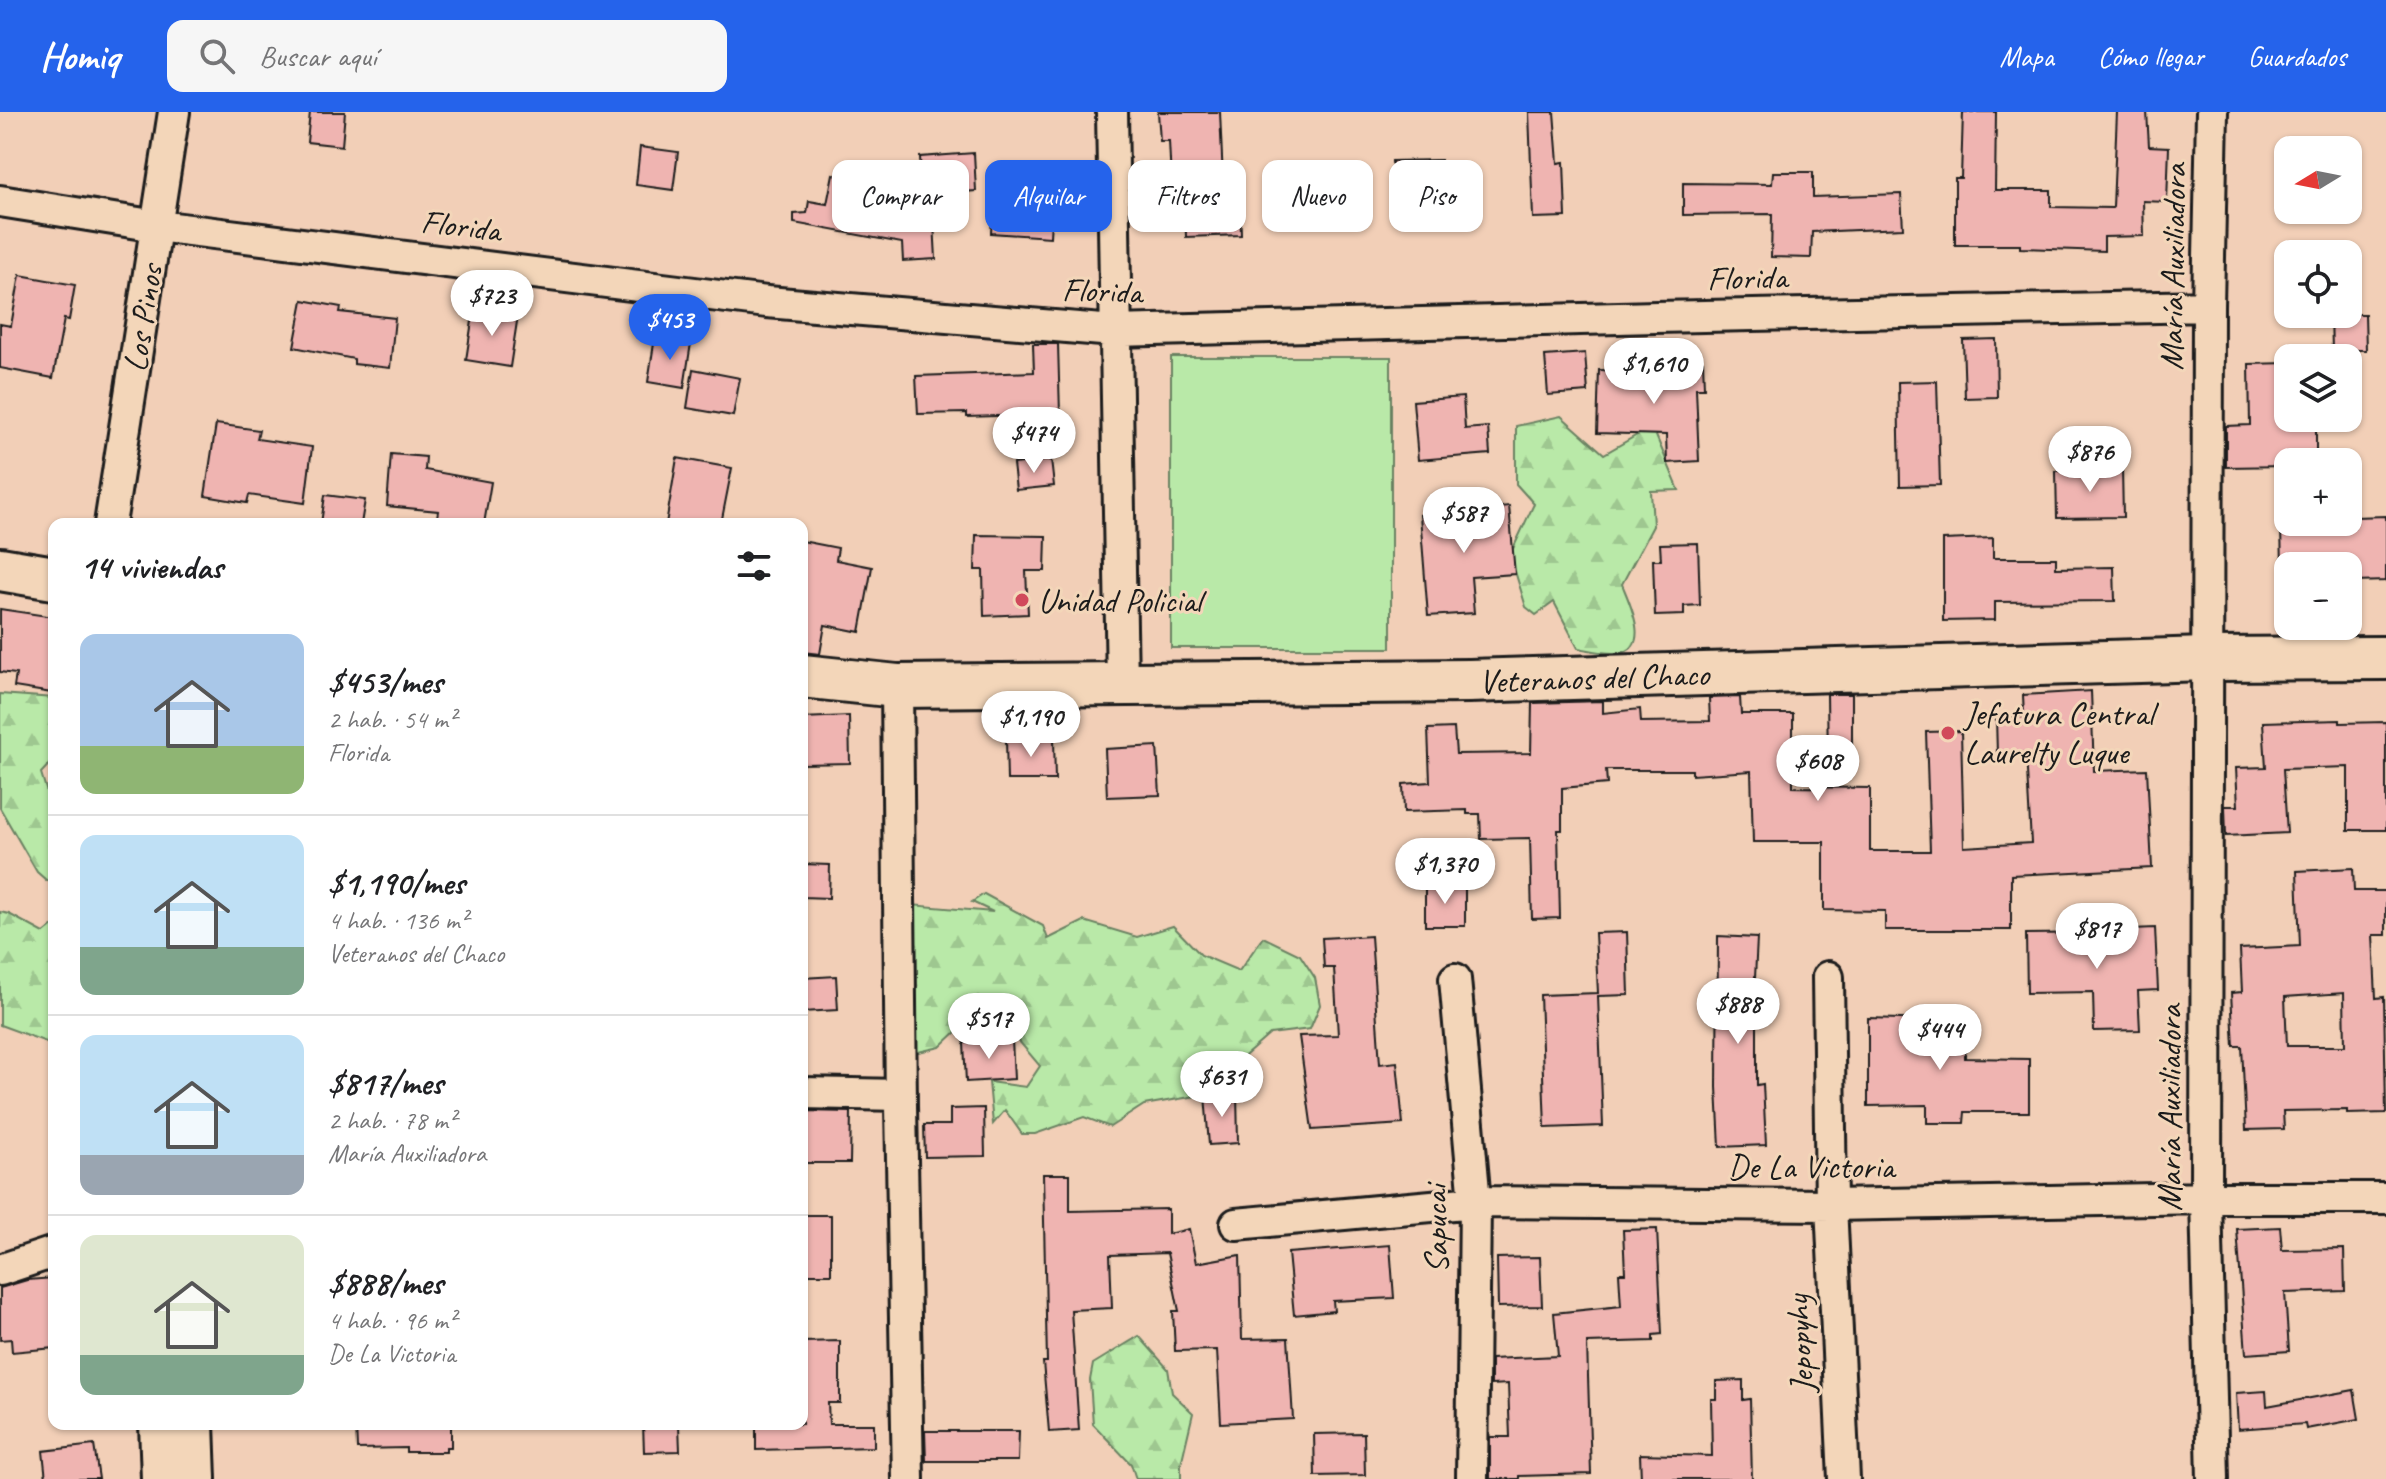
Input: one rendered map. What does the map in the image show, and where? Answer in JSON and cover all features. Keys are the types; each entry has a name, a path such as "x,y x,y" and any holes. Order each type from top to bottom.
{"street":[{"name":"Los Pinos","path":"111,518 174,112"},
{"path":"1112,112 1122,684"},
{"name":"María Auxiliadora","path":"2212,112 2208,306 2206,1198 2213,1479"},
{"name":"Florida","path":"0,201 157,226 767,302 1114,331 2208,306"},
{"path":"0,569 48,577"},
{"name":"Veteranos del Chaco","path":"808,677 897,686 1469,681 2207,659 2386,658"},
{"path":"897,686 908,1479"},
{"name":"Jepopyhy","path":"1828,977 1831,1205 1844,1479"},
{"name":"Sapucai","path":"1455,979 1475,1202 1472,1479"},
{"path":"808,1093 901,1095"},
{"name":"De La Victoria","path":"1236,1224 1475,1202 1831,1205 2386,1198"},
{"path":"0,1270 48,1254"},
{"path":"161,1430 163,1479"},
{"path":"192,1430 194,1479"}],"green space":[{"path":"1171,357 1391,357 1391,648 1171,648"},
{"path":"1561,416 1604,454 1639,434 1654,431 1679,490 1651,491 1653,526 1622,584 1633,613 1636,635 1634,644 1616,653 1578,648 1554,602 1536,615 1526,607 1510,555 1534,504 1516,484 1516,426"},
{"path":"0,694 48,698 48,765 41,773 48,796 48,880 37,872 0,808"},
{"path":"984,894 1043,926 1048,939 1084,921 1137,937 1173,926 1201,955 1239,971 1263,937 1300,955 1315,978 1320,1005 1310,1029 1270,1034 1231,1068 1205,1069 1196,1096 1144,1105 1110,1127 1084,1117 1035,1134 1022,1134 1005,1110 993,1124 989,1082 1026,1087 1040,1066 1013,1034 959,1029 940,1047 914,1053 888,903 993,912 972,902"},
{"path":"0,912 44,933 48,930 48,1041 0,1025"},
{"path":"1139,1336 1168,1369 1172,1393 1193,1413 1181,1464 1181,1479 1136,1479 1131,1464 1093,1424 1090,1380 1093,1364"}],"building":[{"path":"310,112 345,112 342,146 307,142"},
{"path":"1158,112 1220,112 1222,160 1170,160 1169,141 1160,141"},
{"path":"1529,112 1554,112 1558,163 1564,162 1566,217 1533,218"},
{"path":"1963,112 1996,112 1995,190 2051,190 2051,207 2112,208 2117,112 2147,112 2149,146 2169,147 2167,202 2143,201 2144,236 2104,237 2104,251 2020,248 2020,245 1955,245 1955,178 1961,178"},
{"path":"640,147 678,152 673,190 636,185"},
{"path":"974,153 976,191 969,192 969,160 920,160 920,157"},
{"path":"1773,172 1813,172 1813,197 1901,194 1903,228 1812,232 1811,258 1771,257 1772,214 1683,215 1683,183 1772,184"},
{"path":"832,179 832,230 794,223 794,214 807,213 809,201 827,204"},
{"path":"843,232 935,232 936,259 903,261 902,243"},
{"path":"991,232 1050,232 1050,237"},
{"path":"1186,232 1241,232 1241,235 1186,237"},
{"path":"20,275 75,285 69,320 64,319 53,378 0,368 0,324 11,326"},
{"path":"303,300 341,307 340,312 395,318 390,368 354,364 354,359 294,347"},
{"path":"474,308 518,315 510,367 466,360"},
{"path":"2362,314 2365,314 2366,350 2362,350 2362,344 2332,344 2331,328 2362,328"},
{"path":"655,337 691,343 684,388 648,382"},
{"path":"1996,339 1997,397 1965,398 1963,340"},
{"path":"1033,344 1058,344 1060,414 967,417 967,413 918,414 916,376 1034,372"},
{"path":"1585,353 1588,392 1548,395 1545,356"},
{"path":"1703,361 1704,388 1696,388 1699,461 1667,463 1666,435 1597,433 1599,370 1663,371 1662,363"},
{"path":"2274,363 2274,432 2316,432 2316,448 2274,448 2274,466 2226,467 2226,426 2250,425 2249,364"},
{"path":"693,369 740,378 733,416 687,408"},
{"path":"1937,381 1940,485 1900,486 1898,382"},
{"path":"1463,397 1465,429 1488,427 1490,454 1418,460 1413,401"},
{"path":"216,424 259,430 257,439 312,447 305,503 249,495 247,503 205,496"},
{"path":"391,454 426,457 425,470 491,482 485,518 437,518 438,511 387,506"},
{"path":"677,458 732,468 722,518 667,518"},
{"path":"1051,460 1054,486 1016,490 1013,464"},
{"path":"2122,469 2123,517 2057,518 2056,471"},
{"path":"325,495 365,500 362,518 322,518"},
{"path":"1509,506 1515,574 1471,577 1474,613 1428,616 1420,515"},
{"path":"2386,516 2386,581 2362,582 2362,552 2282,552 2281,536 2362,536 2362,517"},
{"path":"976,535 1046,536 1045,571 1026,571 1028,614 984,616 983,570 975,570"},
{"path":"1993,538 1993,558 2056,558 2056,568 2114,567 2115,601 1995,602 1995,620 1943,621 1943,540"},
{"path":"808,542 838,548 836,560 872,567 860,632 825,625 820,654 808,653"},
{"path":"1698,543 1700,605 1684,606 1684,615 1655,616 1653,560 1661,560 1660,544"},
{"path":"0,609 48,616 48,692 14,687 16,674 0,672"},
{"path":"2091,691 2094,771 2147,769 2152,868 2011,875 2011,930 1885,930 1885,911 1824,910 1824,842 1753,842 1751,771 1692,775 1692,770 1606,770 1607,784 1562,788 1562,830 1558,830 1560,918 1532,919 1530,838 1481,839 1480,814 1467,814 1467,810 1404,812 1403,784 1430,782 1428,729 1454,728 1456,754 1531,753 1532,703 1603,701 1603,713 1640,709 1641,722 1710,721 1709,698 1740,697 1741,714 1793,714 1793,787 1870,788 1870,851 1930,851 1926,732 1961,731 1964,847 2031,843 2026,753 1997,754 1996,717 2024,717 2023,695"},
{"path":"1827,694 1852,694 1852,760 1828,760"},
{"path":"849,716 850,763 808,764 808,718"},
{"path":"2340,720 2340,723 2386,722 2386,830 2348,830 2348,767 2283,769 2287,833 2226,836 2225,806 2238,806 2236,768 2266,767 2263,722"},
{"path":"1054,738 1055,780 1007,780 1006,739"},
{"path":"1157,746 1160,795 1107,797 1105,749"},
{"path":"808,864 830,865 829,898 808,897"},
{"path":"2353,868 2354,891 2386,891 2386,935 2373,935 2376,998 2384,997 2386,1113 2283,1111 2284,1129 2246,1130 2242,1046 2234,1046 2231,993 2242,992 2240,949 2300,946 2297,871","holes":["2344,993 2345,1046 2287,1046 2285,997"]},
{"path":"1425,886 1465,886 1465,926 1425,926"},
{"path":"2155,928 2158,990 2138,991 2140,1030 2094,1031 2093,992 2027,993 2026,934 2108,933 2108,930"},
{"path":"1627,932 1629,995 1598,996 1603,1126 1545,1128 1540,995 1598,993 1595,933"},
{"path":"1371,936 1380,1064 1397,1062 1403,1124 1312,1130 1299,1036 1338,1035 1334,968 1324,968 1322,938"},
{"path":"1718,936 1757,938 1754,998 1757,998 1757,1085 1763,1084 1766,1145 1720,1147 1717,1087"},
{"path":"836,976 838,1010 808,1012 808,978"},
{"path":"1868,1018 1965,1021 1965,1058 2029,1059 2029,1112 1965,1112 1964,1123 1927,1123 1927,1105 1868,1106"},
{"path":"1012,1040 1014,1079 966,1082 964,1043"},
{"path":"1237,1093 1238,1143 1209,1145 1205,1095"},
{"path":"984,1108 985,1156 925,1157 924,1125 950,1125 950,1109"},
{"path":"808,1111 851,1112 850,1163 808,1163"},
{"path":"1043,1174 1070,1174 1070,1211 1168,1209 1168,1234 1189,1229 1196,1263 1240,1255 1242,1339 1288,1338 1293,1419 1221,1423 1217,1350 1175,1351 1173,1311 1179,1311 1167,1253 1110,1255 1112,1308 1071,1310 1079,1430 1049,1432 1043,1362 1047,1362"},
{"path":"808,1215 831,1215 831,1274 808,1274"},
{"path":"2280,1227 2282,1250 2344,1249 2345,1291 2285,1293 2289,1351 2246,1354 2237,1229"},
{"path":"1657,1229 1662,1334 1653,1335 1653,1341 1587,1343 1591,1474 1490,1479 1490,1437 1510,1437 1508,1384 1491,1385 1491,1359 1558,1356 1554,1313 1621,1306 1619,1273 1625,1273 1623,1230"},
{"path":"1390,1245 1394,1298 1333,1301 1334,1311 1294,1315 1288,1253"},
{"path":"1540,1257 1542,1306 1498,1307 1497,1258"},
{"path":"48,1278 48,1349 12,1352 11,1339 0,1340 0,1288 27,1280"},
{"path":"840,1341 840,1403 828,1403 829,1424 874,1424 874,1447 756,1450 756,1430 808,1430 808,1342"},
{"path":"1743,1380 1743,1400 1750,1399 1752,1479 1641,1479 1640,1454 1712,1456 1711,1399 1716,1399 1716,1381"},
{"path":"2354,1390 2359,1419 2306,1429 2305,1424 2238,1429 2236,1393 2266,1391 2267,1406"},
{"path":"356,1430 451,1430 451,1447 446,1447 446,1452 406,1452 406,1448 357,1449"},
{"path":"643,1430 679,1430 680,1451 644,1452"},
{"path":"925,1431 1019,1431 1018,1461 926,1461"},
{"path":"1364,1433 1365,1475 1315,1476 1314,1434"},
{"path":"94,1445 99,1479 46,1479 43,1451"}],"place":[{"name":"Unidad Policial","path":"1022,600"},
{"name":"Jefatura Central Laurelty Luque","path":"1948,733"}]}
